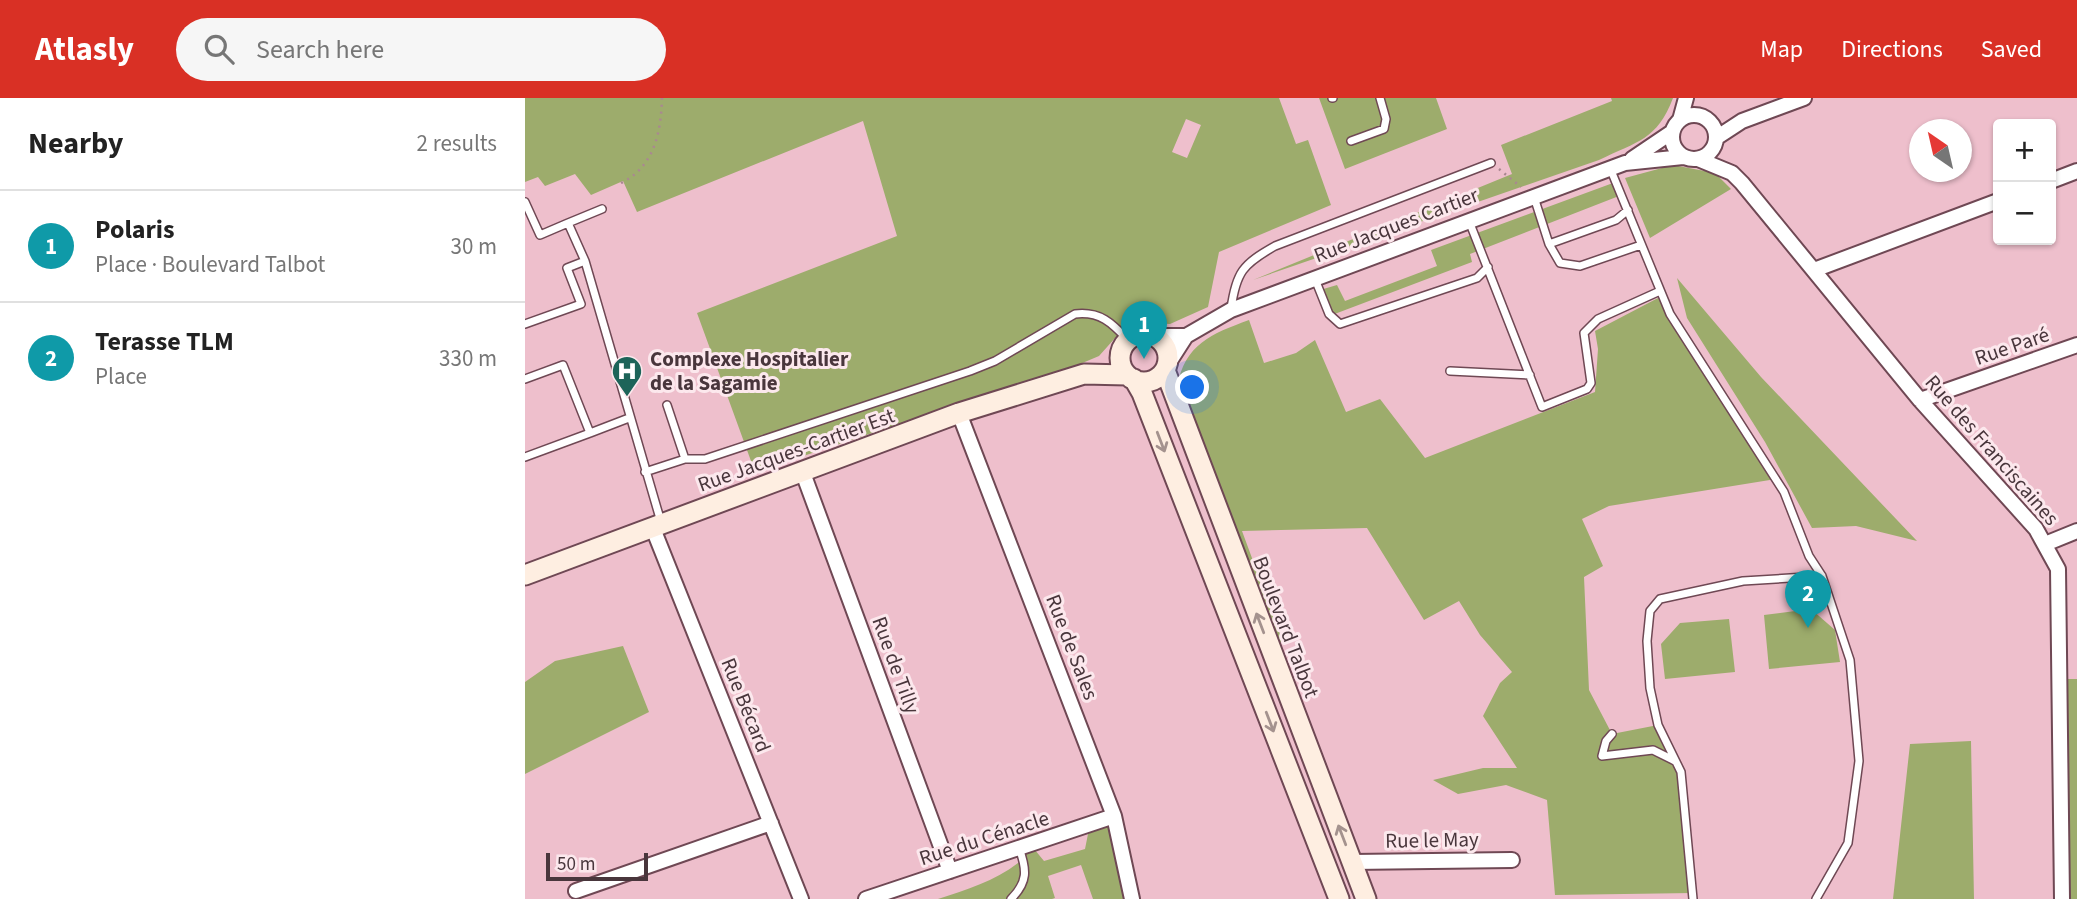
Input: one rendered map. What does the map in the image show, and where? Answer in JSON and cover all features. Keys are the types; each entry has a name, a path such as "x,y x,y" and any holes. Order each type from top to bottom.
{"main road":[{"path":"1131,377 1153,380 1166,367 1167,348 1154,336 1144,334 1125,343 1120,360 1131,377 1142,393 1339,899"},
{"name":"Rue Jacques-Cartier Est","path":"525,576 656,524 803,473 959,413 1084,374 1125,343"},
{"name":"Boulevard Talbot","path":"1166,367 1366,899"},
{"name":"Rue Jacques-Cartier Est","path":"1084,374 1131,377"}],"street":[{"path":"1686,98 1676,126 1673,146 1691,158 1711,152 1716,141 1742,121 1804,98"},
{"path":"1693,98 1703,117 1712,123 1716,141"},
{"path":"1676,126 1703,117 1742,121"},
{"name":"Rue Jacques Cartier","path":"1625,163 1676,126"},
{"name":"Rue des Franciscaines","path":"1716,141 1732,173 1920,400 2036,529 2058,569 2062,899"},
{"name":"Rue Jacques Cartier","path":"1154,336 1186,335 1231,310 1625,163 1691,158"},
{"name":"Rue des Franciscaines","path":"1691,158 1732,173"},
{"path":"2056,179 2077,171"},
{"path":"1814,270 1993,203"},
{"name":"Rue Jacques Cartier","path":"1166,367 1186,335"},
{"name":"Rue Paré","path":"1920,400 2077,345"},
{"name":"Rue de Sales","path":"959,413 1114,816 1132,899"},
{"name":"Rue de Tilly","path":"803,473 950,871"},
{"name":"Rue Bécard","path":"656,524 801,899"},
{"path":"2045,544 2077,531"},
{"path":"2061,679 2077,679"},
{"name":"Rue du Cénacle","path":"866,899 892,895 950,871 1114,816"},
{"path":"576,891 771,823"},
{"name":"Rue le May","path":"1352,862 1513,860"}],"lane":[{"path":"1352,141 1384,129 1386,118 1380,98"},
{"path":"1231,310 1234,283 1248,261 1275,246 1491,163"},
{"path":"1610,168 1669,314 1784,492 1809,556 1822,576 1850,660 1859,761 1848,844 1816,899"},
{"path":"1533,196 1549,244 1560,262 1580,267 1641,245"},
{"path":"525,202 540,235 602,209"},
{"path":"1549,244 1616,219 1628,210"},
{"path":"1468,220 1542,407 1587,389 1591,383 1584,333 1598,319 1660,290"},
{"path":"568,223 585,261 645,472 656,524"},
{"path":"525,324 581,304 567,268 585,261"},
{"path":"1315,278 1329,314 1340,324 1477,278 1488,267"},
{"path":"645,472 685,459 705,459 970,371 995,361 1075,314 1090,312 1110,321 1125,343"},
{"path":"525,379 563,365 590,433"},
{"path":"1451,371 1530,375"},
{"path":"667,405 685,459"},
{"path":"525,457 629,418"},
{"path":"1693,899 1681,772 1658,725 1650,688 1647,641 1650,611 1660,599 1731,584 1822,576"},
{"path":"1612,734 1606,741 1602,756 1653,750 1676,761"},
{"path":"1011,899 1023,887 1027,868 1019,848"}],"path":[{"path":"621,183 638,175 656,145 662,98"},
{"path":"1491,163 1533,196"}],"green space":[{"path":"525,98 1279,98 1296,144 1308,140 1331,205 1219,252 1208,307 1170,324 1134,322 1124,328 1099,356 1080,364 755,472 697,313 897,236 863,121 637,212 623,181 591,195 575,174 545,186 538,177 525,182","holes":["1186,119 1201,125 1187,158 1172,152"]},
{"path":"1319,98 1436,98 1447,129 1345,169"},
{"path":"1611,98 1673,98 1660,123 1645,138 1599,160 1253,280 1512,174 1501,145 1612,101"},
{"path":"1673,165 1715,173 1731,189 1650,238 1625,178"},
{"path":"1613,183 1619,196 1470,254 1472,262 1332,315 1320,290 1337,285 1345,301 1437,266 1431,250"},
{"path":"1677,278 1761,377 1917,541 1856,526 1812,528 1765,442 1687,318"},
{"path":"1658,298 1776,479 1609,506 1582,519 1603,566 1584,577 1589,690 1612,734 1658,725 1681,772 1693,893 1555,895 1547,800 1506,785 1458,794 1433,780 1483,768 1517,768 1483,716 1500,683 1512,672 1480,635 1459,601 1424,620 1367,528 1242,531 1283,642 1273,643 1177,387 1186,360 1193,351 1212,336 1249,320 1264,363 1296,353 1315,340 1346,412 1380,399 1425,458 1595,392 1598,349 1595,331"},
{"path":"1811,609 1835,630 1840,662 1769,669 1764,615"},
{"path":"1729,619 1735,672 1665,679 1661,644 1680,623"},
{"path":"623,646 649,712 525,774 525,682 555,661"},
{"path":"2061,679 2077,679 2077,899 2062,899"},
{"path":"1971,741 1974,899 1893,899 1910,744"},
{"path":"1114,816 1132,899 1093,899 1081,865 1048,876 1055,898 1052,899 938,899 1004,873 1023,859 1019,848 1030,844 1044,861 1085,849 1090,824"}],"place":[{"name":"Polaris","path":"1144,359"},
{"name":"Complexe Hospitalier de la Sagamie","path":"627,398"},
{"name":"Terasse TLM","path":"1808,628"}]}
